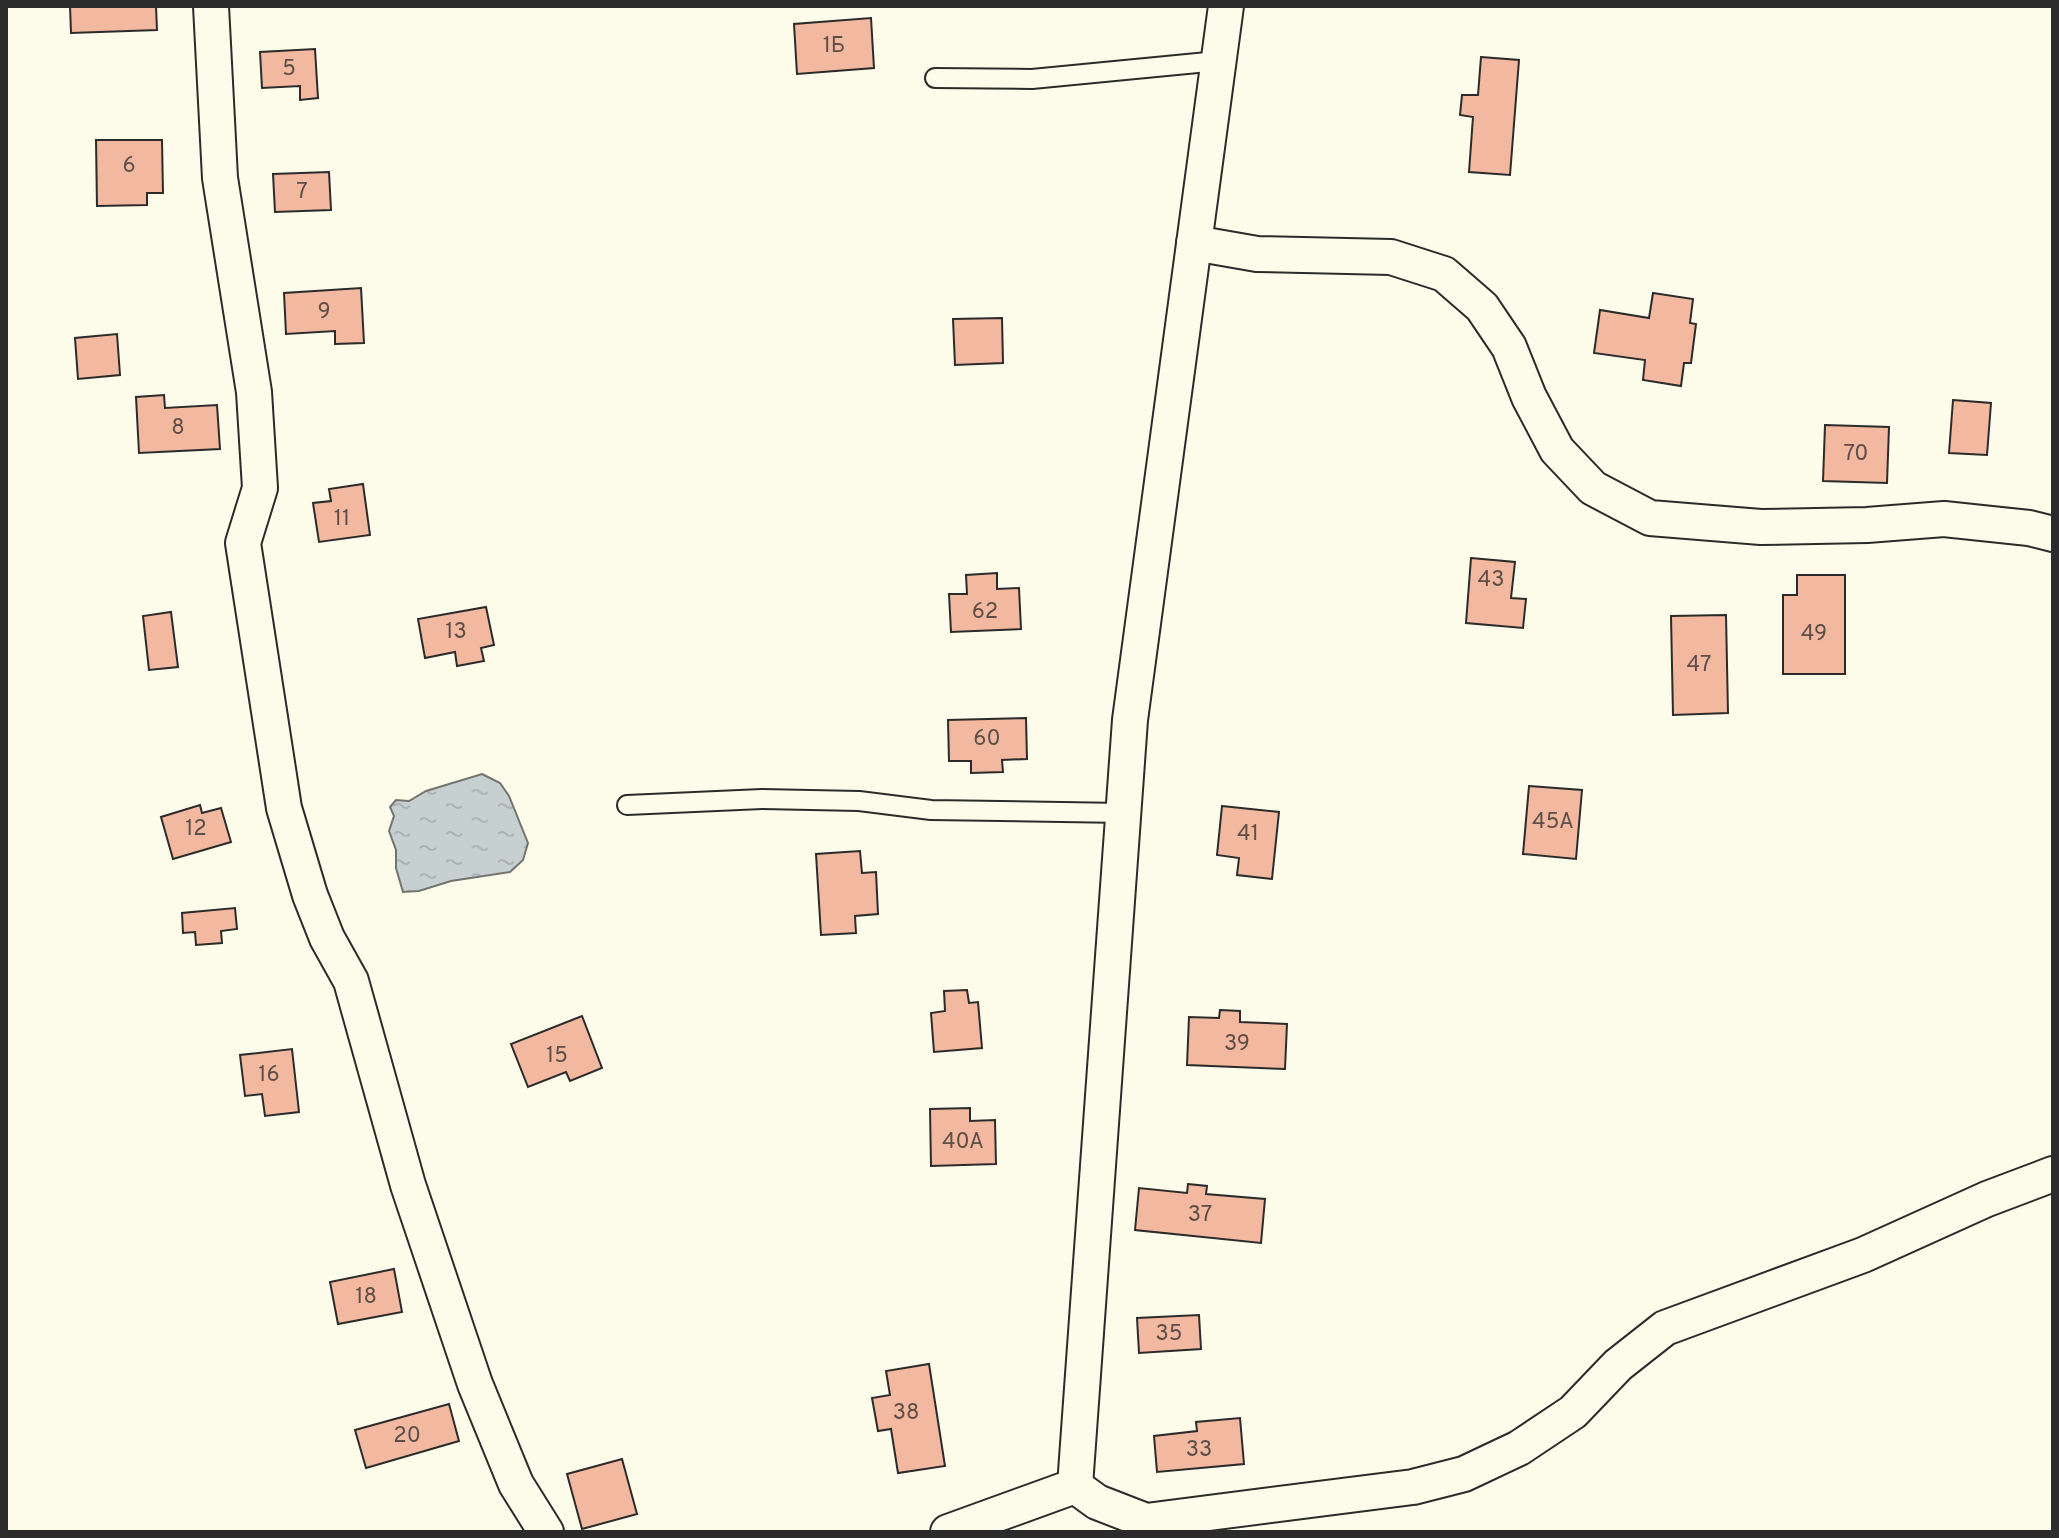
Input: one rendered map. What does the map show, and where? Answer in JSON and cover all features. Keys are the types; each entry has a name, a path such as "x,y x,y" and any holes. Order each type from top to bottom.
{"street":[{"path":"211,6 220,178 254,392 260,488 243,543 284,808 321,924 351,981 408,1185 475,1384 516,1484 546,1532"},
{"path":"1075,1486 1130,720 1226,6"},
{"path":"1194,243 1257,254 1391,257 1444,274 1482,307 1509,347 1529,397 1557,450 1593,488 1650,518 1761,527 1867,525 1944,519 2053,534"},
{"path":"1075,1486 1097,1502 1146,1521 1413,1487 1464,1474 1519,1448 1573,1412 1618,1365 1665,1328 1863,1255 1987,1199 2053,1174"},
{"path":"948,1532 1075,1486"}],"lane":[{"path":"935,78 1032,79 1218,61"},
{"path":"627,805 762,799 859,801 931,810 1123,813"}],"water":[{"path":"482,774 500,783 509,796 528,843 523,860 510,872 403,892 396,868 396,850 389,831 394,816 390,807 396,800 409,801 426,791"}],"building":[{"path":"70,6 156,6 157,30 71,33"},
{"path":"871,18 874,68 797,74 794,24"},
{"path":"315,49 318,98 300,100 300,86 262,88 260,52"},
{"path":"1481,57 1519,60 1510,175 1469,172 1473,117 1460,115 1462,95 1478,95"},
{"path":"96,140 162,140 163,193 147,193 147,205 97,206"},
{"path":"329,172 331,210 275,212 273,174"},
{"path":"361,288 364,343 335,344 335,331 286,334 284,293"},
{"path":"1653,293 1693,299 1690,323 1696,324 1691,363 1684,363 1681,386 1643,380 1645,360 1594,353 1600,310 1649,318"},
{"path":"1002,318 1003,363 955,365 953,319"},
{"path":"117,334 120,375 78,379 75,338"},
{"path":"164,395 165,408 217,405 220,449 139,453 136,397"},
{"path":"1953,400 1991,403 1987,455 1949,453"},
{"path":"1825,425 1889,427 1887,483 1823,481"},
{"path":"363,484 370,535 319,542 313,503 331,501 329,489"},
{"path":"1471,558 1515,562 1511,598 1526,599 1523,628 1466,623"},
{"path":"997,573 997,589 1019,588 1021,629 951,632 949,594 967,594 966,575"},
{"path":"1797,575 1845,575 1845,674 1783,674 1783,595 1797,595"},
{"path":"486,607 494,645 481,648 484,661 457,666 455,652 425,658 418,619"},
{"path":"171,612 178,667 149,670 143,616"},
{"path":"1726,615 1728,713 1673,715 1671,616"},
{"path":"1026,718 1027,759 1002,760 1003,772 971,773 971,761 949,761 948,720"},
{"path":"1529,786 1582,790 1576,859 1523,854"},
{"path":"200,805 202,813 221,808 231,842 173,859 161,817"},
{"path":"1222,806 1279,812 1272,879 1237,875 1239,858 1217,855"},
{"path":"860,851 862,873 876,872 878,914 855,916 856,933 821,935 816,854"},
{"path":"235,908 237,929 221,931 222,943 196,945 195,932 183,933 182,913"},
{"path":"967,990 969,1003 978,1002 982,1048 934,1052 931,1013 945,1011 944,991"},
{"path":"1220,1010 1240,1011 1240,1022 1287,1024 1285,1069 1187,1065 1189,1017 1219,1018"},
{"path":"582,1016 602,1068 570,1081 566,1072 528,1087 511,1044"},
{"path":"292,1049 299,1112 265,1116 262,1094 245,1096 240,1055"},
{"path":"970,1108 970,1121 995,1120 996,1164 931,1166 930,1109"},
{"path":"1188,1184 1207,1186 1206,1194 1265,1199 1261,1243 1135,1230 1139,1188 1187,1193"},
{"path":"394,1269 402,1312 338,1324 330,1282"},
{"path":"1199,1315 1201,1349 1139,1353 1137,1318"},
{"path":"929,1364 945,1466 898,1473 891,1429 878,1431 872,1398 890,1395 886,1371"},
{"path":"449,1404 459,1441 366,1468 355,1430"},
{"path":"1240,1418 1244,1464 1157,1472 1154,1436 1197,1431 1196,1422"},
{"path":"622,1459 637,1514 582,1529 567,1474"}]}
